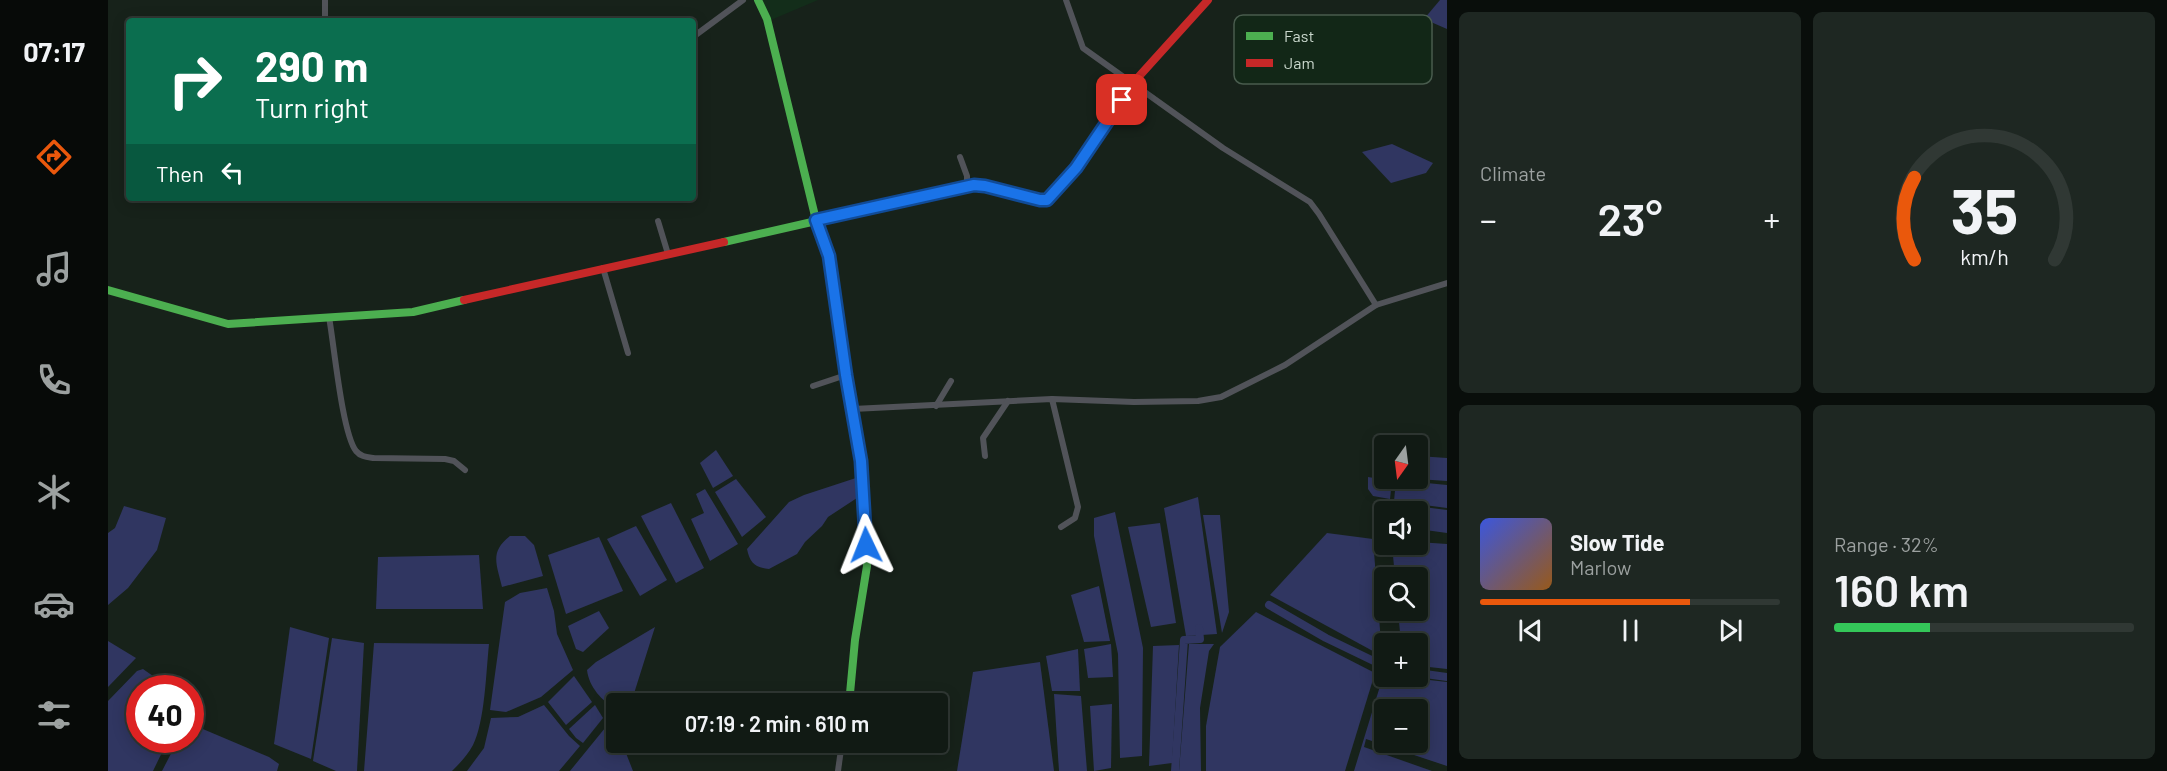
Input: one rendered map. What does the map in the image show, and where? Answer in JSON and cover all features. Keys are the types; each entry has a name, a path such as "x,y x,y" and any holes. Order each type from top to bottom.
{"street":[{"path":"325,18 326,0"},
{"path":"696,35 743,0"},
{"path":"758,0 770,30 816,220 829,256 862,472 867,566 855,640 850,693"},
{"path":"1066,0 1082,46 1223,148 1310,202 1376,305"},
{"path":"108,290 228,324 413,312 967,186 985,186 1047,200 1076,168 1133,83 1208,0"},
{"path":"960,157 967,176 967,186"},
{"path":"658,221 668,254"},
{"path":"603,268 628,353"},
{"path":"853,409 1052,399 1134,402 1197,401 1221,397 1285,365 1376,305 1447,283"},
{"path":"329,317 347,432 356,451 363,457 374,458 445,459 454,461 465,470"},
{"path":"813,386 846,375"},
{"path":"936,406 951,381"},
{"path":"1052,399 1078,507 1075,518 1061,526"},
{"path":"985,456 983,438 1008,401"},
{"path":"838,771 840,753"}],"shaded area":[{"path":"761,0 818,0 771,20"}],"water":[{"path":"1440,0 1447,0 1447,29 1432,22 1432,15 1427,15"},
{"path":"1392,144 1433,163 1426,173 1391,183 1362,152"},
{"path":"716,450 733,476 713,488 700,463"},
{"path":"1428,457 1447,458 1447,481 1428,480"},
{"path":"862,476 860,496 828,517 797,554 769,569 760,567 751,561 747,549 789,502"},
{"path":"1368,477 1374,478 1374,489 1391,489 1390,499 1373,496 1368,489"},
{"path":"736,479 766,517 742,537 715,492"},
{"path":"1428,483 1447,485 1447,508 1428,505 1428,501 1394,501 1395,489 1428,489"},
{"path":"705,489 738,544 710,561 691,519 704,513 696,494"},
{"path":"1198,497 1217,634 1186,636 1164,508"},
{"path":"671,503 704,568 676,583 641,516"},
{"path":"124,506 166,518 157,550 128,588 108,605 108,533 115,528"},
{"path":"1428,508 1447,510 1447,533 1428,530"},
{"path":"1115,512 1143,648 1142,756 1120,758 1118,654 1094,536 1094,518"},
{"path":"1203,515 1220,515 1229,612 1222,633"},
{"path":"1160,523 1176,623 1151,627 1128,527"},
{"path":"636,526 667,580 640,596 607,539"},
{"path":"1327,533 1373,539 1375,567 1374,621 1379,621 1380,633 1374,633 1374,652 1270,595"},
{"path":"510,536 525,536 534,545 543,576 502,587 496,559 499,548"},
{"path":"599,537 623,591 566,614 548,555"},
{"path":"1428,543 1447,544 1447,669 1428,667 1428,633 1400,633 1399,621 1428,621 1428,567 1394,567 1393,555 1428,555"},
{"path":"479,555 483,609 376,609 378,557"},
{"path":"1099,586 1110,641 1084,642 1071,595"},
{"path":"547,588 554,611 557,634 573,670 541,697 506,712 490,710 505,602 520,593"},
{"path":"599,611 609,628 583,652 576,649 568,626"},
{"path":"1256,612 1374,672 1345,771 1206,771 1206,726 1220,647"},
{"path":"290,627 329,638 311,759 274,744"},
{"path":"655,627 634,693 606,693 606,702 597,693 588,676 587,670 596,662"},
{"path":"332,638 364,643 357,771 336,771 313,761"},
{"path":"108,641 136,658 108,687"},
{"path":"374,643 489,644 483,710 477,735 468,753 452,771 364,771"},
{"path":"1111,644 1113,677 1088,678 1084,649"},
{"path":"1189,644 1214,644 1209,651 1200,708 1201,771 1179,771"},
{"path":"1179,645 1172,763 1149,766 1153,646"},
{"path":"1078,649 1080,691 1052,691 1046,656"},
{"path":"1040,662 1054,771 957,771 973,672"},
{"path":"143,669 152,675 133,675"},
{"path":"574,676 592,702 566,725 548,702"},
{"path":"1428,680 1447,682 1447,766 1408,753 1428,753 1428,699 1376,699 1380,687 1428,687"},
{"path":"126,682 126,753 162,753 153,771 108,771 108,701"},
{"path":"1054,694 1081,696 1087,771 1059,771"},
{"path":"1112,704 1111,768 1094,771 1090,706"},
{"path":"544,705 580,746 559,771 467,771 484,748 491,718 518,717"},
{"path":"595,705 603,718 583,743 569,729"},
{"path":"1374,706 1374,742 1366,739 1364,747 1374,751 1374,753 1381,753 1432,771 1354,771"},
{"path":"606,727 606,753 626,753 633,771 570,771"},
{"path":"204,730 269,757 279,764 277,771 162,771 171,753 204,753"}],"waterway":[{"path":"1269,605 1326,638 1374,661"},
{"path":"1175,771 1184,640 1200,639 1199,628"},
{"path":"1428,674 1447,677"}],"traffic: fast":[{"path":"758,0 767,19 816,220 829,257 861,461 867,566 855,640 850,693"},
{"path":"724,242 974,185 1047,200 1076,168 1117,107"},
{"path":"108,290 228,324 413,312 464,300"}],"traffic: jam":[{"path":"1117,107 1133,83 1208,0"},
{"path":"464,300 724,242"}],"route":[{"path":"866,545 861,461 829,256 816,220 979,184 1047,200 1076,168 1122,100"}]}
